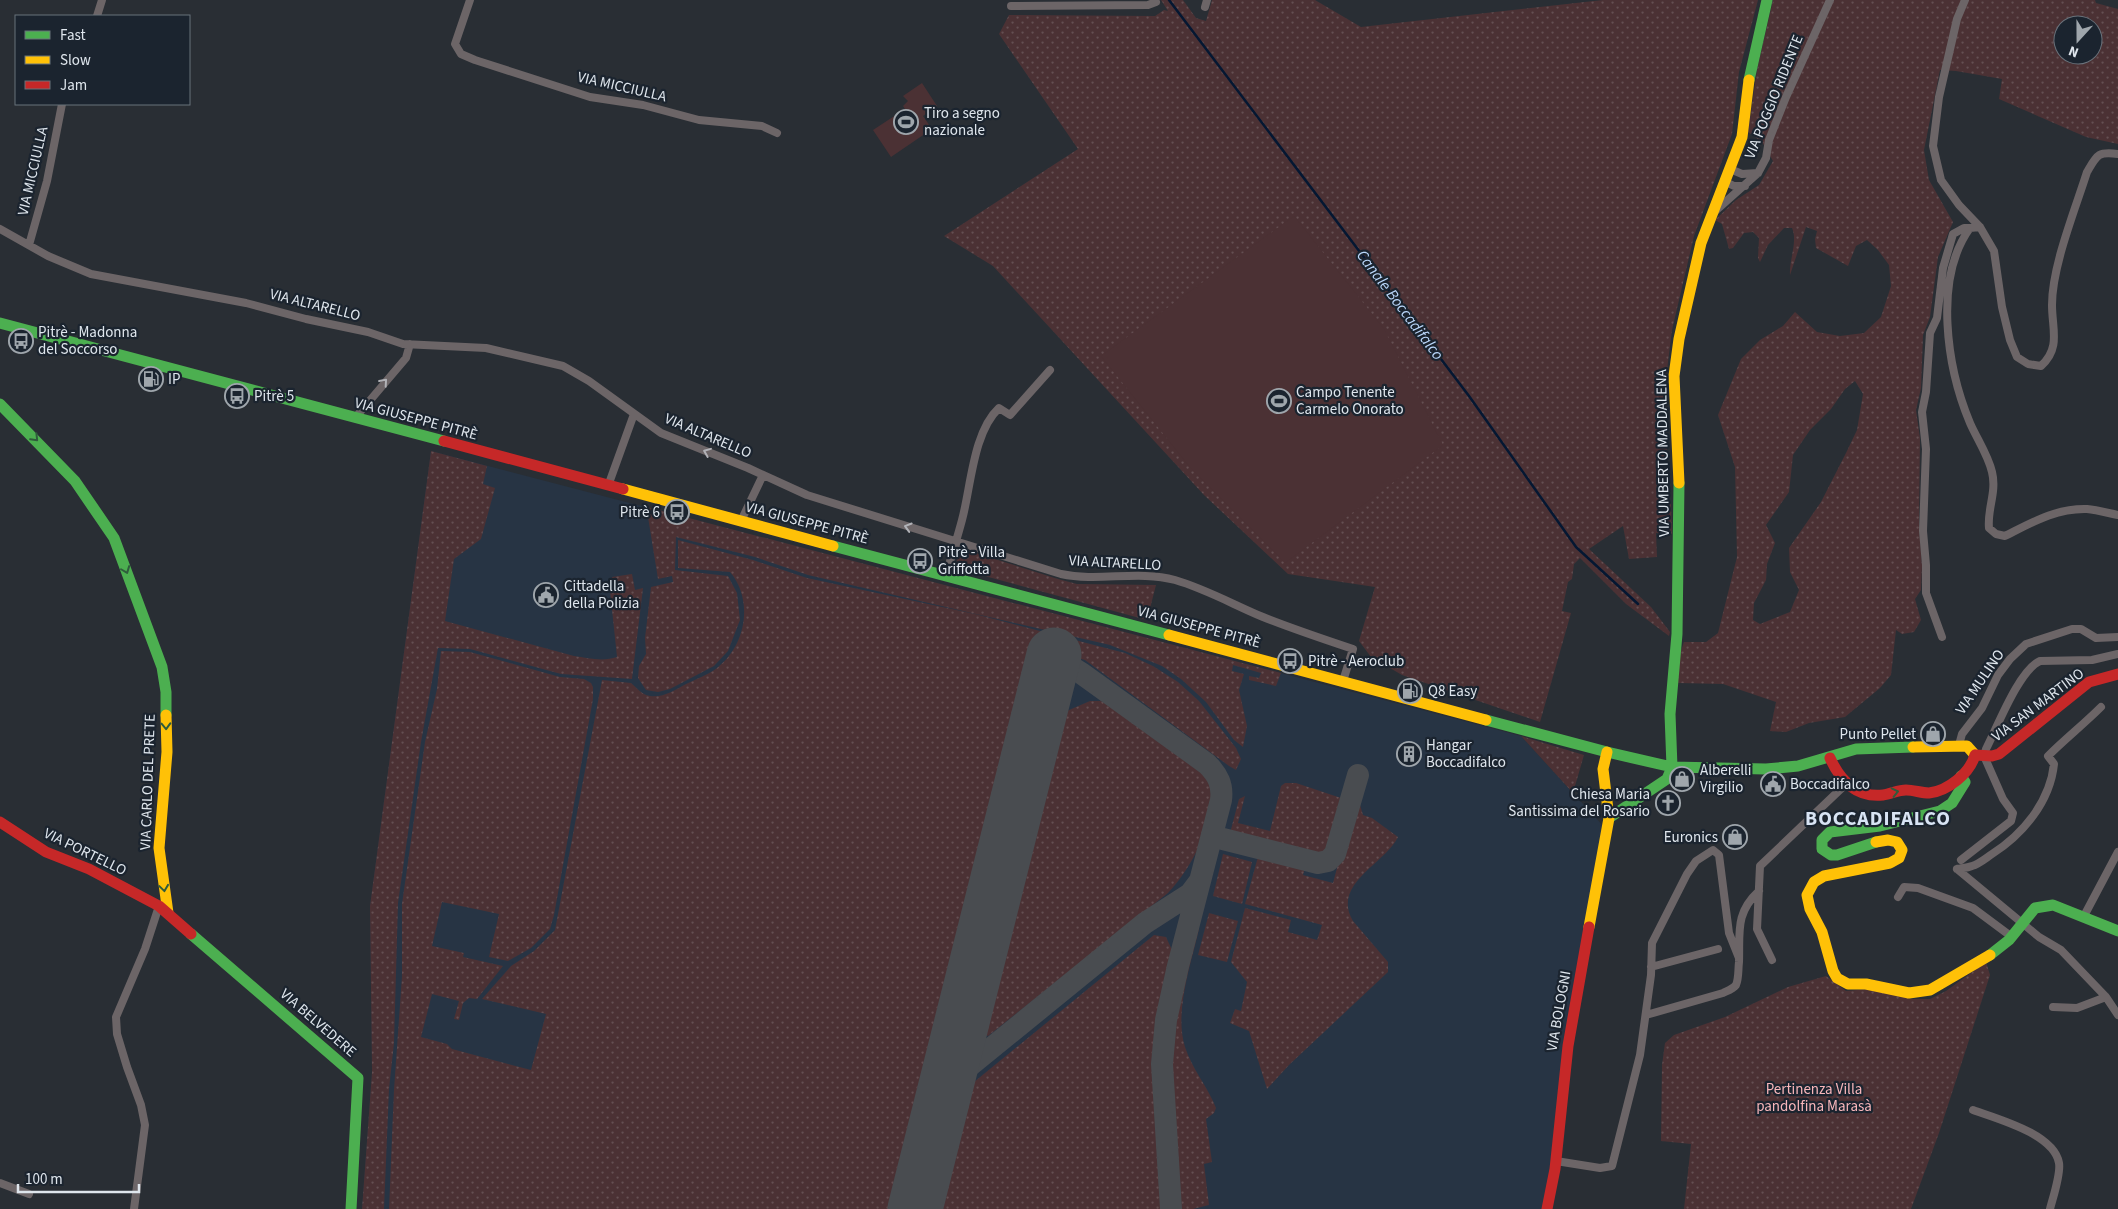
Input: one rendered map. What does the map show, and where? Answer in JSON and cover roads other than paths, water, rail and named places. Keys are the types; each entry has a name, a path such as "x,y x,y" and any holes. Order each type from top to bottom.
{"street":[{"path":"97,15 102,0"},
{"name":"VIA MICCIULLA","path":"470,0 455,44 461,54 590,97 643,105 699,120 762,126 777,133"},
{"path":"1011,6 1148,6 1156,2 1155,0"},
{"name":"VIA UMBERTO MADDALENA","path":"1672,767 1670,714 1677,634 1680,506 1674,376 1683,316 1701,243 1742,137 1750,72 1767,0"},
{"name":"VIA POGGIO RIDENTE","path":"1711,216 1758,173 1766,158 1769,140 1786,97 1830,0"},
{"path":"1965,0 1958,19 1939,97 1932,146 1941,180 1980,227 1994,251 2002,307 2010,340 2017,357 2028,364 2041,366 2049,358 2054,348 2052,304 2054,279 2087,172 2096,156 2105,152 2118,154"},
{"name":"VIA MICCIULLA","path":"29,244 47,181 62,105"},
{"path":"1730,169 1742,174 1758,173"},
{"path":"1724,181 1734,186 1745,186"},
{"path":"1942,637 1926,593 1923,531 1926,449 1922,412 1926,392 1930,333 1937,318 1942,268 1953,234 1964,228 1980,227"},
{"path":"1970,228 1960,242 1952,265 1947,328 1952,362 1961,396 1970,422 1992,471 1994,490 1988,517 1989,528 1996,534 2005,536 2038,518 2061,511 2087,509 2118,515"},
{"name":"VIA ALTARELLO","path":"0,229 48,256 91,274 246,303 306,319 368,332 403,344 486,348 563,366 589,380 661,433 763,475 807,496 1061,574 1080,578 1144,576 1174,580 1223,598 1262,616 1353,649 1343,681"},
{"name":"VIA GIUSEPPE PITRÈ","path":"0,323 1607,752 1672,767 1766,769 1798,766 1856,749 1959,745"},
{"path":"354,418 406,358 410,344"},
{"path":"946,576 985,425 998,408 1010,414 1050,370"},
{"name":"VIA CARLO DEL PRETE","path":"0,404 75,481 114,538 155,644 162,667 166,692 167,752 159,848 164,909"},
{"path":"608,486 634,414"},
{"path":"741,521 763,475"},
{"name":"VIA MULINO","path":"1959,745 1962,734 1982,708 1998,676 2010,659 2026,644 2072,629 2081,629 2096,638 2118,637"},
{"path":"1830,758 1835,772 1857,792 1868,795 1881,795 1905,790 1926,793 1941,789 1961,776 1986,749 2018,682 2033,664 2040,662 2092,660 2118,654"},
{"name":"VIA SAN MARTINO","path":"1980,756 1999,754 2089,682 2118,674"},
{"path":"2101,707 2067,736 2048,756 2054,764 2048,785 2036,813 2021,831 2008,844 1974,866 1957,869 2039,937 2060,950 2106,997 2118,1015"},
{"path":"1959,745 1968,746 1980,756 2003,799 2013,813 2011,820 1961,860"},
{"name":"VIA BOLOGNI","path":"1547,1209 1556,1161 1568,1046 1609,818 1603,769 1607,752"},
{"path":"1609,818 1668,779 1672,767"},
{"path":"1961,776 1965,782 1963,788 1952,803 1940,811 1880,826 1835,831 1825,835 1822,840 1822,849 1831,855 1837,855 1888,840 1897,842 1901,846 1902,854 1890,863 1824,876 1814,882 1810,889 1807,902 1822,932 1836,978 1848,984 1866,984 1909,993 1930,990 1994,952 2012,937 2035,908 2053,904 2118,931"},
{"path":"1772,960 1757,929 1760,866 1846,784"},
{"name":"VIA PORTELLO","path":"0,822 46,852 89,869 164,909"},
{"path":"1556,1161 1600,1168 1612,1166 1634,1084 1646,1015 1652,943 1668,909 1696,861 1713,850 1719,855 1729,933 1739,958"},
{"path":"2084,916 2118,852"},
{"path":"1898,897 1904,887 1918,888 1973,908 2012,937"},
{"path":"1646,1015 1723,993 1734,987 1738,979 1743,910 1748,901 1759,891"},
{"path":"134,1209 145,1125 141,1105 117,1034 116,1017 164,909"},
{"name":"VIA BELVEDERE","path":"164,909 358,1078 351,1209"},
{"path":"1651,968 1718,949"},
{"path":"2053,1007 2077,1008 2106,997"},
{"path":"1973,1110 2026,1130 2055,1150 2059,1165 2050,1209"},
{"path":"0,1183 29,1194"}],"waterway":[{"name":"Canale Boccadifalco","path":"1169,0 1469,396 1576,547 1638,604"}],"place":[{"name":"Tiro a segno nazionale","path":"906,122"},
{"name":"Pitrè - Madonna del Soccorso","path":"21,341"},
{"name":"IP","path":"151,379"},
{"name":"Pitrè 5","path":"237,396"},
{"name":"Campo Tenente Carmelo Onorato","path":"1279,401"},
{"name":"Pitrè 6","path":"677,512"},
{"name":"Pitrè - Villa Griffotta","path":"920,561"},
{"name":"Cittadella della Polizia","path":"546,595"},
{"name":"Pitrè - Aeroclub","path":"1290,661"},
{"name":"Q8 Easy","path":"1410,691"},
{"name":"Punto Pellet","path":"1933,734"},
{"name":"Hangar Boccadifalco","path":"1409,754"},
{"name":"Alberelli Virgilio","path":"1682,779"},
{"name":"Boccadifalco","path":"1773,784"},
{"name":"Chiesa Maria Santissima del Rosario","path":"1668,803"},
{"name":"Euronics","path":"1735,837"}],"district":[{"name":"BOCCADIFALCO","path":"1878,819"}],"park label":[{"name":"Pertinenza Villa pandolfina Marasà","path":"1814,1098"}]}
